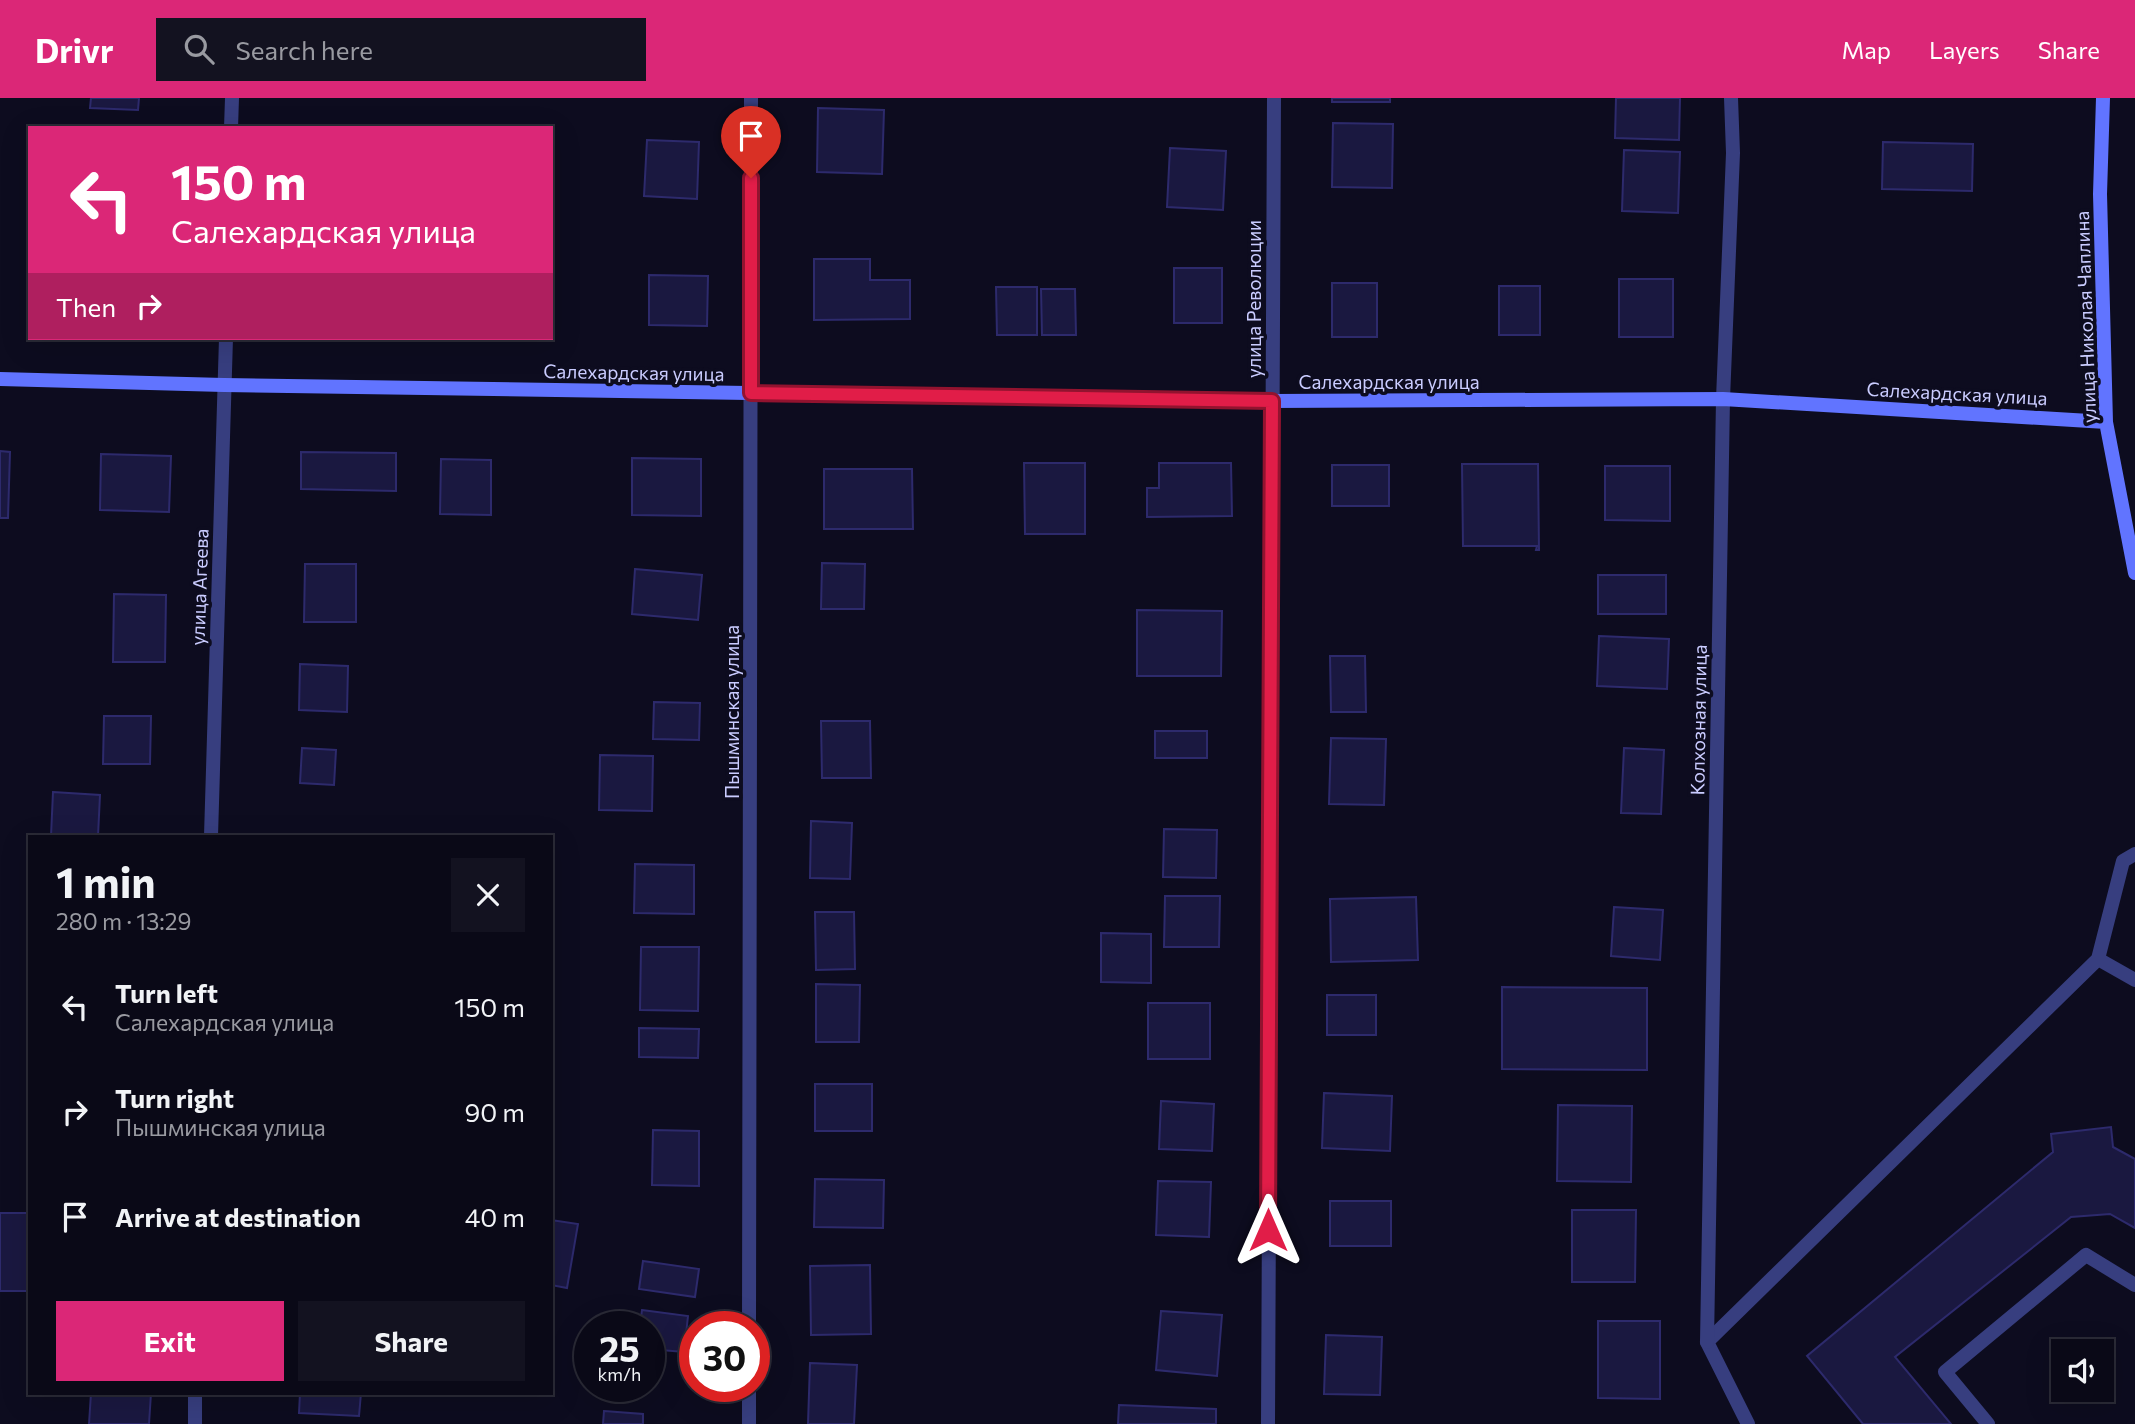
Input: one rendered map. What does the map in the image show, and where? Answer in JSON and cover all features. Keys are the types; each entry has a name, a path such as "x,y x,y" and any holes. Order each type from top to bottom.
{"street":[{"path":"231,126 232,98"},
{"name":"Пышминская улица","path":"749,1311 751,98"},
{"name":"улица Революции","path":"1268,1424 1274,98"},
{"name":"улица Николая Чаплина","path":"2103,98 2100,194 2106,422 2135,573"},
{"name":"Колхозная улица","path":"1707,1342 1723,399 1735,100"},
{"name":"улица Агеева","path":"211,835 226,340"},
{"name":"Салехардская улица","path":"0,379 225,386 1272,401 1723,399 2106,422"},
{"path":"1748,1424 1707,1342 2098,959 2123,861 2135,854"},
{"path":"2098,959 2135,980"},
{"path":"1987,1424 1945,1372 2086,1255 2135,1285"},
{"path":"195,1395 195,1424"},
{"path":"749,1402 749,1424"}],"building":[{"path":"91,98 139,98 138,110 90,108"},
{"path":"1332,98 1390,98 1390,102 1332,102"},
{"path":"1616,98 1680,98 1679,140 1615,138"},
{"path":"818,108 884,110 882,174 817,172"},
{"path":"1333,123 1393,124 1392,188 1332,187"},
{"path":"647,140 699,142 697,199 644,196"},
{"path":"1883,142 1973,144 1972,191 1882,189"},
{"path":"1170,148 1226,151 1223,210 1167,207"},
{"path":"1624,150 1680,152 1678,213 1622,211"},
{"path":"814,259 870,259 870,280 910,280 910,319 814,320"},
{"path":"1174,268 1222,268 1222,323 1174,323"},
{"path":"649,275 708,276 707,326 649,325"},
{"path":"1619,279 1673,279 1673,337 1619,337"},
{"path":"1332,283 1377,283 1377,337 1332,337"},
{"path":"1499,286 1540,286 1540,335 1499,335"},
{"path":"996,287 1037,287 1037,335 997,335"},
{"path":"1041,289 1075,289 1076,335 1042,335"},
{"path":"0,451 10,452 8,518 0,518"},
{"path":"301,452 396,453 396,491 301,489"},
{"path":"101,454 171,456 169,512 100,510"},
{"path":"632,458 701,459 701,516 632,515"},
{"path":"441,459 491,460 491,515 440,514"},
{"path":"1024,463 1085,463 1085,534 1025,534"},
{"path":"1159,463 1231,463 1232,516 1147,517 1147,488 1159,488"},
{"path":"1462,464 1538,464 1539,550 1536,550 1537,546 1463,546"},
{"path":"1332,465 1389,465 1389,506 1332,506"},
{"path":"1605,466 1670,466 1670,521 1605,520"},
{"path":"824,469 912,469 913,529 824,529"},
{"path":"822,563 865,564 864,609 821,609"},
{"path":"305,564 356,564 356,622 304,622"},
{"path":"635,569 702,575 698,620 632,614"},
{"path":"1598,575 1666,575 1666,614 1598,614"},
{"path":"114,594 166,595 165,662 113,662"},
{"path":"1137,610 1222,611 1221,676 1137,676"},
{"path":"1599,636 1669,639 1667,689 1597,686"},
{"path":"1330,656 1365,656 1366,712 1331,712"},
{"path":"300,664 348,666 347,712 299,710"},
{"path":"654,702 700,703 699,740 653,739"},
{"path":"104,716 151,716 150,764 103,764"},
{"path":"821,721 870,721 871,778 822,778"},
{"path":"1155,731 1207,731 1207,758 1155,758"},
{"path":"1331,738 1386,739 1384,805 1329,804"},
{"path":"302,748 336,750 334,785 300,783"},
{"path":"1624,748 1664,750 1661,814 1621,813"},
{"path":"600,755 653,756 652,811 599,810"},
{"path":"53,792 100,795 98,835 51,835"},
{"path":"811,821 852,823 850,879 810,878"},
{"path":"1164,829 1217,830 1216,878 1163,877"},
{"path":"635,864 694,865 694,914 634,913"},
{"path":"1165,896 1220,896 1219,947 1164,947"},
{"path":"1416,897 1418,960 1331,962 1330,899"},
{"path":"1614,907 1663,910 1660,960 1611,956"},
{"path":"815,912 854,912 855,969 816,970"},
{"path":"1101,933 1151,934 1151,983 1101,982"},
{"path":"641,947 699,947 698,1011 640,1010"},
{"path":"816,984 860,985 859,1042 816,1042"},
{"path":"1502,987 1647,988 1647,1070 1502,1069"},
{"path":"1327,995 1376,995 1376,1035 1327,1035"},
{"path":"1148,1003 1210,1003 1210,1059 1148,1059"},
{"path":"639,1028 699,1029 698,1058 639,1057"},
{"path":"815,1084 872,1084 872,1131 815,1131"},
{"path":"1324,1093 1392,1096 1390,1151 1322,1148"},
{"path":"1161,1101 1214,1104 1212,1151 1159,1149"},
{"path":"1558,1105 1632,1106 1631,1182 1557,1181"},
{"path":"2111,1127 2113,1147 2135,1159 2135,1228 2110,1214 2071,1217 1895,1357 1951,1424 1863,1424 1807,1356 2053,1152 2051,1134"},
{"path":"653,1130 699,1131 699,1186 652,1185"},
{"path":"815,1179 884,1180 883,1228 814,1227"},
{"path":"1158,1181 1211,1182 1209,1237 1156,1235"},
{"path":"1330,1201 1391,1201 1391,1246 1330,1246"},
{"path":"1572,1210 1636,1210 1635,1282 1572,1282"},
{"path":"0,1213 28,1213 28,1291 0,1291"},
{"path":"553,1220 578,1224 567,1288 553,1285"},
{"path":"643,1261 699,1269 695,1297 639,1289"},
{"path":"870,1265 871,1334 811,1335 810,1266"},
{"path":"1161,1311 1222,1315 1217,1376 1156,1370"},
{"path":"665,1313 679,1315 679,1352 665,1350"},
{"path":"1598,1321 1660,1321 1660,1399 1598,1398"},
{"path":"1326,1335 1382,1337 1380,1395 1324,1394"},
{"path":"810,1363 857,1365 854,1424 808,1424"},
{"path":"91,1395 151,1395 149,1424 89,1424"},
{"path":"300,1395 361,1395 359,1416 299,1413"},
{"path":"1119,1405 1216,1409 1216,1424 1118,1424"},
{"path":"604,1411 643,1414 643,1424 603,1424"}],"route":[{"path":"751,178 751,393 1272,401 1268,1230"}]}
